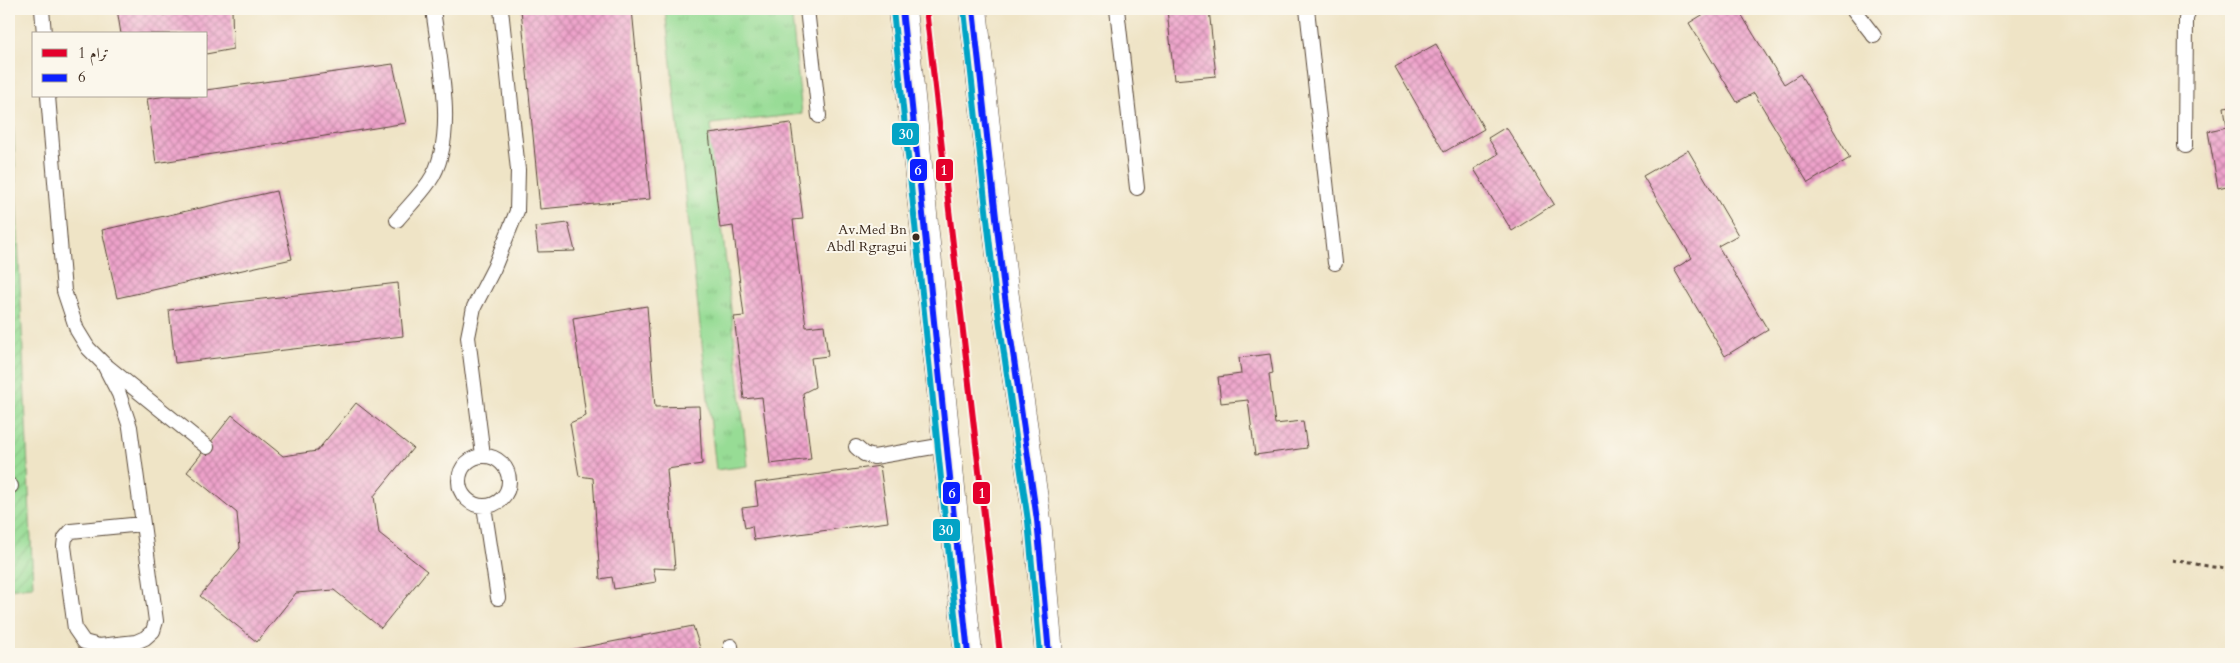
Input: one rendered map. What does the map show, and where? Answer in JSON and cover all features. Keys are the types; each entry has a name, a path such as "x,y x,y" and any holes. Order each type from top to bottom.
{"street":[{"path":"902,9 945,445 968,654"},
{"path":"973,9 1004,290 1037,520 1049,654"}],"lane":[{"path":"42,9 44,32"},
{"path":"397,220 430,181 443,151 447,122 433,9"},
{"path":"483,455 468,337 474,308 494,268 517,211 518,170 500,9"},
{"path":"807,9 819,116"},
{"path":"1117,9 1137,188"},
{"path":"1307,9 1335,263"},
{"path":"1853,9 1874,36"},
{"path":"2185,146 2186,19 2189,9"},
{"path":"48,98 64,291 77,330 88,348 104,363 207,447"},
{"path":"104,363 119,394 130,427 156,621 153,631 145,638 136,642 99,646 91,645 78,636 75,629 64,546 65,538 72,531 142,524"},
{"path":"856,447 864,454 874,457 945,445"},
{"path":"483,455 496,458 506,467 509,480 506,493 497,503 484,506 474,504 466,499 460,491 459,481 460,472 465,464 473,458 483,455"},
{"path":"484,506 498,598"}],"path":[{"path":"2172,560 2231,570"}],"green space":[{"path":"665,9 791,9 802,114 711,124 748,466 716,470"},
{"path":"9,26 33,586 9,589"}],"building":[{"path":"117,9 162,9 163,15 199,9 232,9 233,49 208,54 208,32 121,32"},
{"path":"521,9 632,9 650,199 540,209"},
{"path":"1167,9 1209,9 1216,76 1174,80"},
{"path":"1712,9 1738,9 1784,84 1800,74 1850,158 1808,183 1754,93 1737,102 1689,23"},
{"path":"1436,44 1484,129 1444,152 1395,67"},
{"path":"393,64 406,123 156,163 147,99 208,98 208,90"},
{"path":"2231,106 2231,185 2218,188 2208,131 2227,127 2224,107"},
{"path":"791,123 803,219 793,220 806,327 824,325 828,356 811,358 815,387 803,393 811,459 770,464 762,397 744,399 734,317 744,316 733,226 720,228 709,134"},
{"path":"1506,127 1554,204 1512,231 1474,169 1498,154 1488,138"},
{"path":"1688,150 1738,235 1718,246 1768,330 1725,356 1674,269 1692,258 1643,176"},
{"path":"276,191 292,259 117,298 102,230"},
{"path":"568,223 575,251 538,252 535,227"},
{"path":"398,283 403,336 175,363 169,310"},
{"path":"647,306 655,407 699,406 702,464 667,469 675,569 653,568 656,582 614,589 612,577 600,579 593,478 579,476 570,423 586,416 573,318"},
{"path":"1270,354 1273,373 1269,374 1275,424 1303,421 1307,448 1255,455 1248,400 1221,403 1218,377 1241,374 1239,358"},
{"path":"356,403 413,448 374,496 379,533 427,571 381,628 334,590 296,593 257,642 200,596 240,548 237,513 187,472 232,415 283,456 317,451"},
{"path":"880,466 888,522 754,540 752,526 745,528 742,508 758,506 755,483"},
{"path":"693,626 702,654 555,654 555,653"}],"tram line":[{"name":"1","path":"926,9 1000,654"}],"transit line":[{"name":"6","path":"902,9 968,654"},
{"name":"6","path":"973,9 1004,290 1037,520 1049,654"},
{"name":"30","path":"893,10 959,654"},
{"name":"30","path":"964,10 995,291 1028,521 1040,654"}],"place":[{"name":"Av.Med Bn Abdl Rgragui","path":"916,237"}]}
